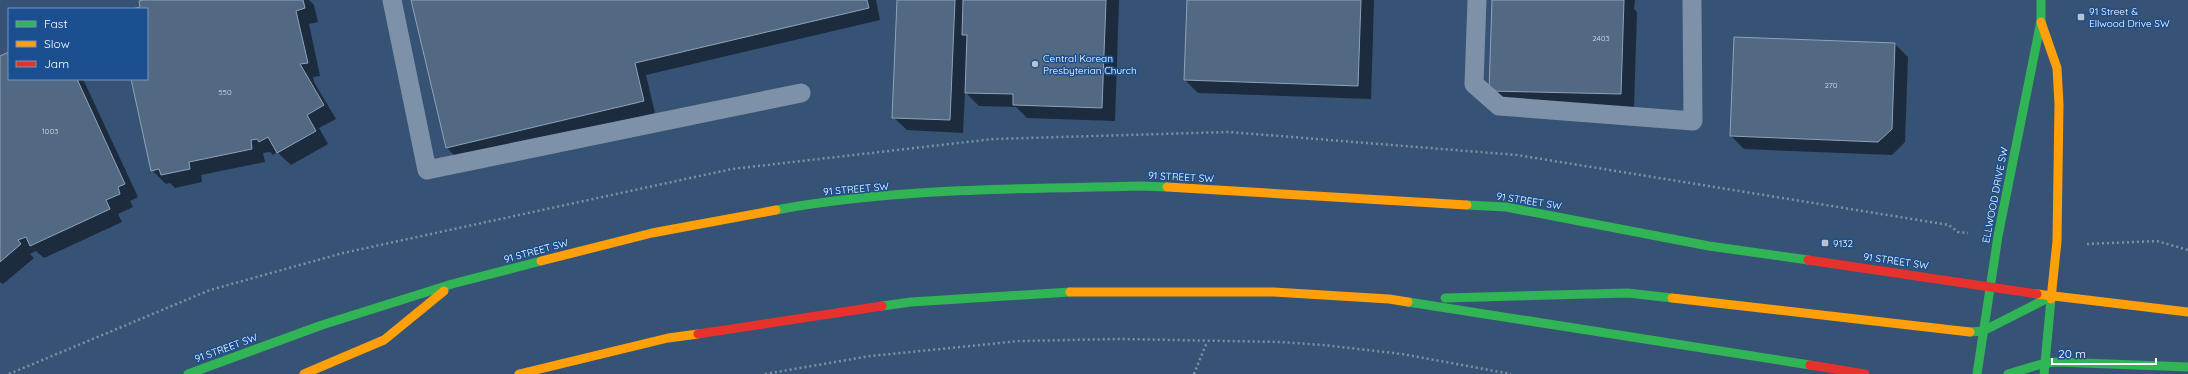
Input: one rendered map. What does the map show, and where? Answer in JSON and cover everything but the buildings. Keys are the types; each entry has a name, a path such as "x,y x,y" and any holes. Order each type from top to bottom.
{"main road":[{"name":"ELLWOOD DRIVE SW","path":"1977,374 1989,285 2041,21 2041,0"},
{"name":"ELLWOOD DRIVE SW","path":"2041,21 2057,68 2059,104 2057,241 2044,374"},
{"name":"91 STREET SW","path":"188,374 322,325 452,284 652,232 814,203 962,191 1141,186 1506,207 1709,246 1989,285 2052,296 2188,312"},
{"path":"304,374 384,340 452,284"},
{"path":"519,374 668,338 911,302 1078,291 1274,292 1389,299 1628,293 1969,332 1983,331 2052,296"},
{"path":"1389,299 1866,374"},
{"path":"2008,374 2045,363 2188,367"}],"lane":[{"path":"392,0 427,170 801,93"},
{"path":"1477,0 1474,84 1499,106 1693,121 1692,0"}],"path":[{"path":"2094,245 2157,241 2188,250"},
{"path":"764,374 870,356 1019,341 1120,339 1207,342 1280,342 1362,348 1511,374"},
{"path":"1194,374 1207,342"}],"traffic: fast":[{"path":"1977,374 1998,236 2041,21 2041,0"},
{"path":"776,210 866,197 958,191 1141,186 1167,187"},
{"path":"1467,205 1506,207 1709,246 1808,260"},
{"path":"188,374 322,325 452,284 541,261"},
{"path":"882,306 911,302 1070,292"},
{"path":"1445,298 1628,293 1672,298"},
{"path":"1970,332 1983,331 2052,296"},
{"path":"2044,374 2051,299"},
{"path":"1408,302 1810,365"},
{"path":"2008,374 2045,363 2057,362 2188,367"}],"traffic: slow":[{"path":"2041,22 2057,68 2059,104 2057,241 2051,299"},
{"path":"1167,187 1467,205"},
{"path":"541,261 652,233 776,210"},
{"path":"304,374 384,340 444,291"},
{"path":"1070,292 1274,292 1389,299 1408,302"},
{"path":"2037,294 2188,312"},
{"path":"1672,298 1970,332"},
{"path":"519,374 668,338 698,334"}],"traffic: jam":[{"path":"1808,260 2037,294"},
{"path":"698,334 882,306"},
{"path":"1810,365 1865,374"}],"place":[{"name":"91 Street & Ellwood Drive SW","path":"2081,17"},
{"name":"Central Korean Presbyterian Church","path":"1035,64"},
{"name":"9132","path":"1825,243"}]}
